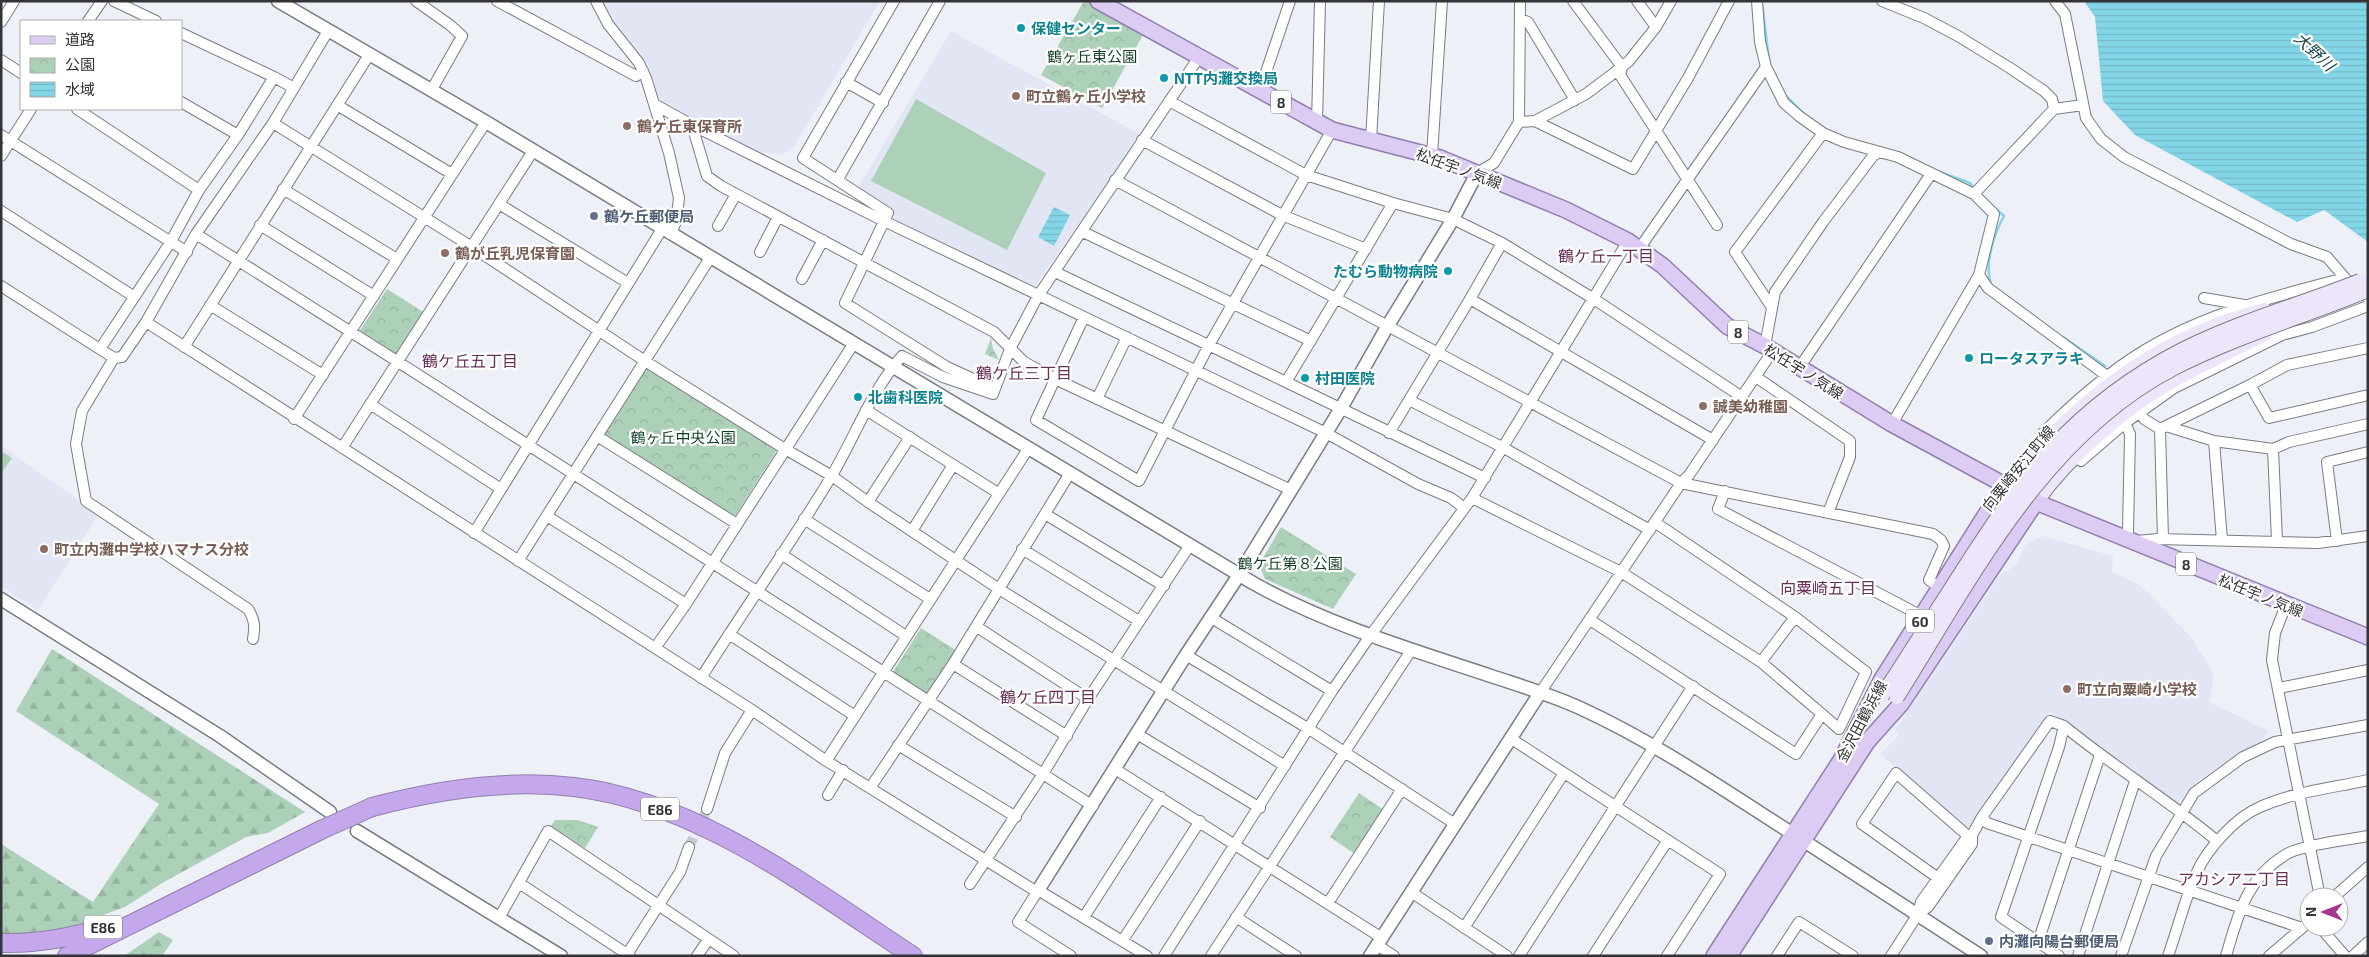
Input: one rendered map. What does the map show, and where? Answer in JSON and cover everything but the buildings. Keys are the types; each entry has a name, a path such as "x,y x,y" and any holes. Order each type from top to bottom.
{"highway":[{"name":"E86","path":"67,956 321,830 372,807 401,799 490,787 548,785 608,793 664,810 700,824 750,850 913,956"},
{"name":"E86","path":"1,943 44,941 81,934 124,921 199,890"}],"main road":[{"name":"松任宇ノ気線","path":"1098,1 1332,130 1432,155 1566,210 1634,245 1663,266 1727,326 1769,349 1892,424 2036,502 2368,637"},
{"name":"向粟崎安江町線","path":"1841,760 1991,527 2021,484 2050,449 2082,418 2115,392 2152,367 2184,349 2236,327 2368,277"},
{"name":"向粟崎安江町線","path":"1867,742 2013,516 2033,488 2078,438 2140,388 2173,369 2218,348 2368,290"},
{"path":"2006,486 2030,457 2085,404 2126,372 2203,329 2244,311 2314,299"},
{"path":"2036,502 2100,434 2148,396 2176,378 2307,313"},
{"name":"金沢田鶴浜線","path":"1729,956 1798,838 1841,760 1882,679 1990,508 2006,486"},
{"name":"金沢田鶴浜線","path":"1714,956 1867,742 1902,704 2036,502"}],"street":[{"path":"1,22 14,1"},
{"path":"89,20 102,1"},
{"path":"114,1 154,20"},
{"path":"278,1 486,122 1282,600 1370,636 1540,692 1586,710 1654,746 1981,956"},
{"path":"416,1 462,36 432,91"},
{"path":"497,1 636,76 643,71"},
{"path":"474,533 628,283 666,231 676,222 679,198 668,153 643,71 639,63 608,24 596,1"},
{"path":"894,1 803,158 888,212 844,303 947,367 995,388"},
{"path":"1260,90 1290,1"},
{"path":"1317,122 1320,1"},
{"path":"1371,140 1379,1"},
{"path":"1432,155 1442,1"},
{"path":"1071,956 1018,922 1093,806 1210,617 1239,575 1326,433 1387,327 1453,219 1476,173 1494,163 1519,122 1520,1"},
{"path":"1573,1 1622,67"},
{"path":"1637,1 1656,26"},
{"path":"1535,122 1575,100 1629,61 1656,26 1671,1"},
{"path":"1519,122 1535,122 1632,169 1729,1"},
{"path":"1757,1 1760,42 1766,67 1784,103 1824,133 1844,142 1898,157 1974,194 1994,214 1979,275 1892,424"},
{"path":"1882,1 1924,18 1958,36 2010,68 2044,91 2052,99 2054,109"},
{"path":"2055,1 2065,14 2086,118 2101,139 2124,157 2291,244 2327,257 2345,278 2368,298"},
{"path":"838,179 883,104 939,2"},
{"path":"1520,19 1528,22 1575,100"},
{"path":"1,286 114,358 122,358 146,322 196,234 273,123 328,31"},
{"path":"182,33 294,88"},
{"path":"184,347 369,55"},
{"path":"701,678 832,476 866,410 892,367 902,356 942,377 993,394 1010,349 1038,296 1083,232 1115,180 1199,57"},
{"path":"1,60 20,72"},
{"path":"1622,67 1620,75 1716,224"},
{"path":"1164,956 1260,808 1332,692 1370,636 1472,498 1594,299 1687,178 1766,67"},
{"path":"100,349 133,296 170,243 199,190 238,135 274,77"},
{"path":"846,82 883,104"},
{"path":"1169,101 1306,175 1393,203 1453,219 1502,244 1594,299 1742,397"},
{"path":"182,103 238,135"},
{"path":"654,104 884,221 1326,433 1418,484 1451,498 1464,508"},
{"path":"337,105 452,174"},
{"path":"1974,194 2054,109 2083,105"},
{"path":"1,156 30,110"},
{"path":"79,110 199,190"},
{"path":"294,419 486,122"},
{"path":"273,123 472,247 645,361 785,449 832,476 999,589 1114,658 1285,766"},
{"path":"692,125 707,176 736,194 994,332 1024,362 1055,379 1290,490"},
{"path":"1084,317 1036,420 1139,481 1209,345 1332,130"},
{"path":"1771,306 1735,252 1824,133"},
{"path":"1,135 187,252"},
{"path":"1142,140 1282,215 1366,249"},
{"path":"342,448 533,151"},
{"path":"1370,956 1540,692 1681,483 1689,475 1756,377 1769,349 1771,306 1775,292 1823,222 1873,156 1879,152"},
{"path":"1799,368 1931,174"},
{"path":"1115,180 1681,483 1933,534 1938,537 1944,546 1929,577 1931,582 1940,588"},
{"path":"283,188 398,259"},
{"path":"718,226 736,194"},
{"path":"1286,382 1393,203"},
{"path":"499,204 628,283"},
{"path":"1,211 133,296"},
{"path":"760,252 778,217"},
{"path":"260,225 374,296"},
{"path":"1083,232 1234,302 1311,341"},
{"path":"196,234 574,472 928,702 1093,806"},
{"path":"802,280 823,240"},
{"path":"1389,433 1502,244"},
{"path":"518,561 710,258"},
{"path":"1055,272 1485,478"},
{"path":"1979,275 1988,288 2107,376"},
{"path":"2047,441 2042,434 2076,400 2146,349 2206,319 2244,311 2345,278"},
{"path":"2204,298 2244,311"},
{"path":"1470,299 1562,350 1713,440"},
{"path":"210,305 323,375"},
{"path":"2076,458 2081,461 2125,423 2174,388 2235,356 2282,335 2368,306"},
{"path":"146,322 294,419 752,710 826,761 1037,891 1123,940 1147,956"},
{"path":"1097,398 1127,337"},
{"path":"655,648 686,604 854,343"},
{"path":"2163,428 2250,386 2287,365 2368,348"},
{"path":"114,358 82,411 76,444 86,501 248,609 254,618 253,639"},
{"path":"1756,377 1850,441 1850,458 1828,513"},
{"path":"2250,386 2269,418 2368,395"},
{"path":"1409,400 1653,527 1795,617 1866,672 1839,729 1761,662 1621,572 1472,498"},
{"path":"370,404 501,489"},
{"path":"866,410 998,493"},
{"path":"2140,412 2144,419 2163,428 2214,441 2273,449 2289,442 2368,424"},
{"path":"2125,423 2130,434 2129,540 2163,539 2318,543 2368,536"},
{"path":"2163,428 2163,539"},
{"path":"597,436 737,524"},
{"path":"868,502 910,437"},
{"path":"2214,441 2222,540"},
{"path":"826,761 1028,449"},
{"path":"2273,449 2278,541"},
{"path":"2337,541 2327,462 2368,452"},
{"path":"912,531 953,465"},
{"path":"870,788 977,627 1022,549 1070,473"},
{"path":"1725,491 1718,509 1916,613"},
{"path":"1045,514 1164,586"},
{"path":"546,516 686,604"},
{"path":"804,519 930,599"},
{"path":"970,884 988,861 1044,774 1088,698 1190,545"},
{"path":"1022,549 1139,621"},
{"path":"781,554 906,636"},
{"path":"1,599 220,736 330,812"},
{"path":"2286,605 2275,633 2272,660 2318,887"},
{"path":"1210,617 1332,692"},
{"path":"1761,662 1795,617"},
{"path":"1590,620 1796,754 1822,714"},
{"path":"977,627 1088,698"},
{"path":"729,634 855,716"},
{"path":"1211,956 1412,649"},
{"path":"1186,655 1309,729 1455,824"},
{"path":"953,664 1067,736"},
{"path":"2278,688 2368,670"},
{"path":"1519,956 1693,686"},
{"path":"707,809 725,753 752,710"},
{"path":"1970,835 2050,721 2064,726 2100,755 2184,813 2218,841"},
{"path":"2121,956 2148,877 2166,838 2184,813 2194,792 2215,775 2243,757 2275,742 2289,739 2298,740 2368,725"},
{"path":"2059,956 2001,917 2059,748 2064,726"},
{"path":"1137,734 1260,808"},
{"path":"1510,738 1720,874 1667,956"},
{"path":"898,745 1016,817"},
{"path":"2038,942 2100,755"},
{"path":"1115,769 1328,903 1379,941 1394,956"},
{"path":"828,795 843,770"},
{"path":"1464,928 1564,773"},
{"path":"1891,956 1918,914 1928,907 1941,881 1972,844 1970,835 1896,773 1862,824 1941,881"},
{"path":"2078,956 2135,780"},
{"path":"2168,956 2197,872 2218,841 2236,824 2259,807 2300,794 2368,780"},
{"path":"1328,903 1402,789"},
{"path":"1084,917 1161,797"},
{"path":"1982,817 1987,823 2190,892 2240,908 2299,923"},
{"path":"1123,940 1200,821"},
{"path":"357,831 561,956"},
{"path":"499,918 548,831 734,956"},
{"path":"2226,956 2240,908 2253,883 2267,870 2286,854 2310,847 2368,836"},
{"path":"1593,956 1668,840"},
{"path":"519,883 628,955 680,872 689,847"},
{"path":"2345,887 2368,867"},
{"path":"1411,892 1507,956"},
{"path":"1236,917 1296,956"},
{"path":"1777,956 1799,922 1837,952 1853,956"},
{"path":"2270,956 2299,929"},
{"path":"2329,937 2345,956"},
{"path":"697,956 708,940"},
{"path":"2353,956 2368,942"}],"shaded area":[{"path":"600,1 880,1 793,148 782,154 759,152 665,105 657,95 648,64 610,19"},
{"path":"951,31 1139,134 1111,178 1034,287 883,214 855,193"},
{"path":"1,446 99,514 38,610 1,586"},
{"name":"町立向粟崎小学校","path":"2042,536 2113,556 2112,572 2141,586 2191,637 2214,675 2209,702 2269,731 2260,743 2223,763 2198,781 2176,806 2133,776 2050,711 1973,827 1966,827 1880,754 1899,735 1895,730 2000,575 2016,565 2025,545"}],"green space":[{"name":"鶴ヶ丘東公園","path":"1084,1 1144,33 1102,108 1041,75"},
{"path":"916,99 1046,173 1007,250 871,181"},
{"path":"387,289 425,313 397,356 359,332"},
{"path":"991,338 993,349 999,360 985,354"},
{"name":"鶴ヶ丘中央公園","path":"647,366 777,450 734,518 604,434"},
{"path":"1,451 12,458 1,474"},
{"name":"鶴ケ丘第８公園","path":"1281,527 1356,574 1333,609 1265,579 1259,565"},
{"path":"921,628 957,651 928,695 893,672"},
{"path":"52,649 305,812 268,833 246,837 164,882 125,907 16,947 1,947 1,844 93,902 159,804 16,711"},
{"path":"1359,793 1384,810 1355,854 1330,837"},
{"path":"555,820 578,820 598,827 585,848 550,827"},
{"path":"159,932 173,940 162,956 124,956"}],"water":[{"name":"大野川","path":"2084,1 2368,1 2368,242 2324,210 2297,222 2135,135 2103,101 2095,17"},
{"path":"1054,207 1070,215 1054,246 1038,237"}],"waterway":[{"path":"1762,3 1769,59"},
{"path":"1785,95 1804,114"},
{"path":"1937,171 1970,183 1973,187"},
{"path":"1991,284 1989,258 1997,231 2004,216 1997,210"},
{"path":"2063,337 2105,366"}],"tunnel":[{"path":"689,847 707,809"}],"place":[{"name":"保健センター","path":"1021,28"},
{"name":"NTT内灘交換局","path":"1164,78"},
{"name":"町立鶴ヶ丘小学校","path":"1016,96"},
{"name":"鶴ケ丘東保育所","path":"627,126"},
{"name":"鶴ケ丘郵便局","path":"594,216"},
{"name":"鶴が丘乳児保育園","path":"445,253"},
{"name":"たむら動物病院","path":"1448,271"},
{"name":"ロータスアラキ","path":"1969,358"},
{"name":"村田医院","path":"1305,378"},
{"name":"北歯科医院","path":"858,397"},
{"name":"誠美幼稚園","path":"1703,406"},
{"name":"町立内灘中学校ハマナス分校","path":"44,549"},
{"name":"町立向粟崎小学校","path":"2067,689"},
{"name":"内灘向陽台郵便局","path":"1989,941"}],"district":[{"name":"鶴ケ丘一丁目","path":"1606,255"},
{"name":"鶴ケ丘五丁目","path":"470,360"},
{"name":"鶴ケ丘三丁目","path":"1024,372"},
{"name":"向粟崎五丁目","path":"1828,587"},
{"name":"鶴ケ丘四丁目","path":"1048,696"},
{"name":"アカシア二丁目","path":"2234,878"}]}
